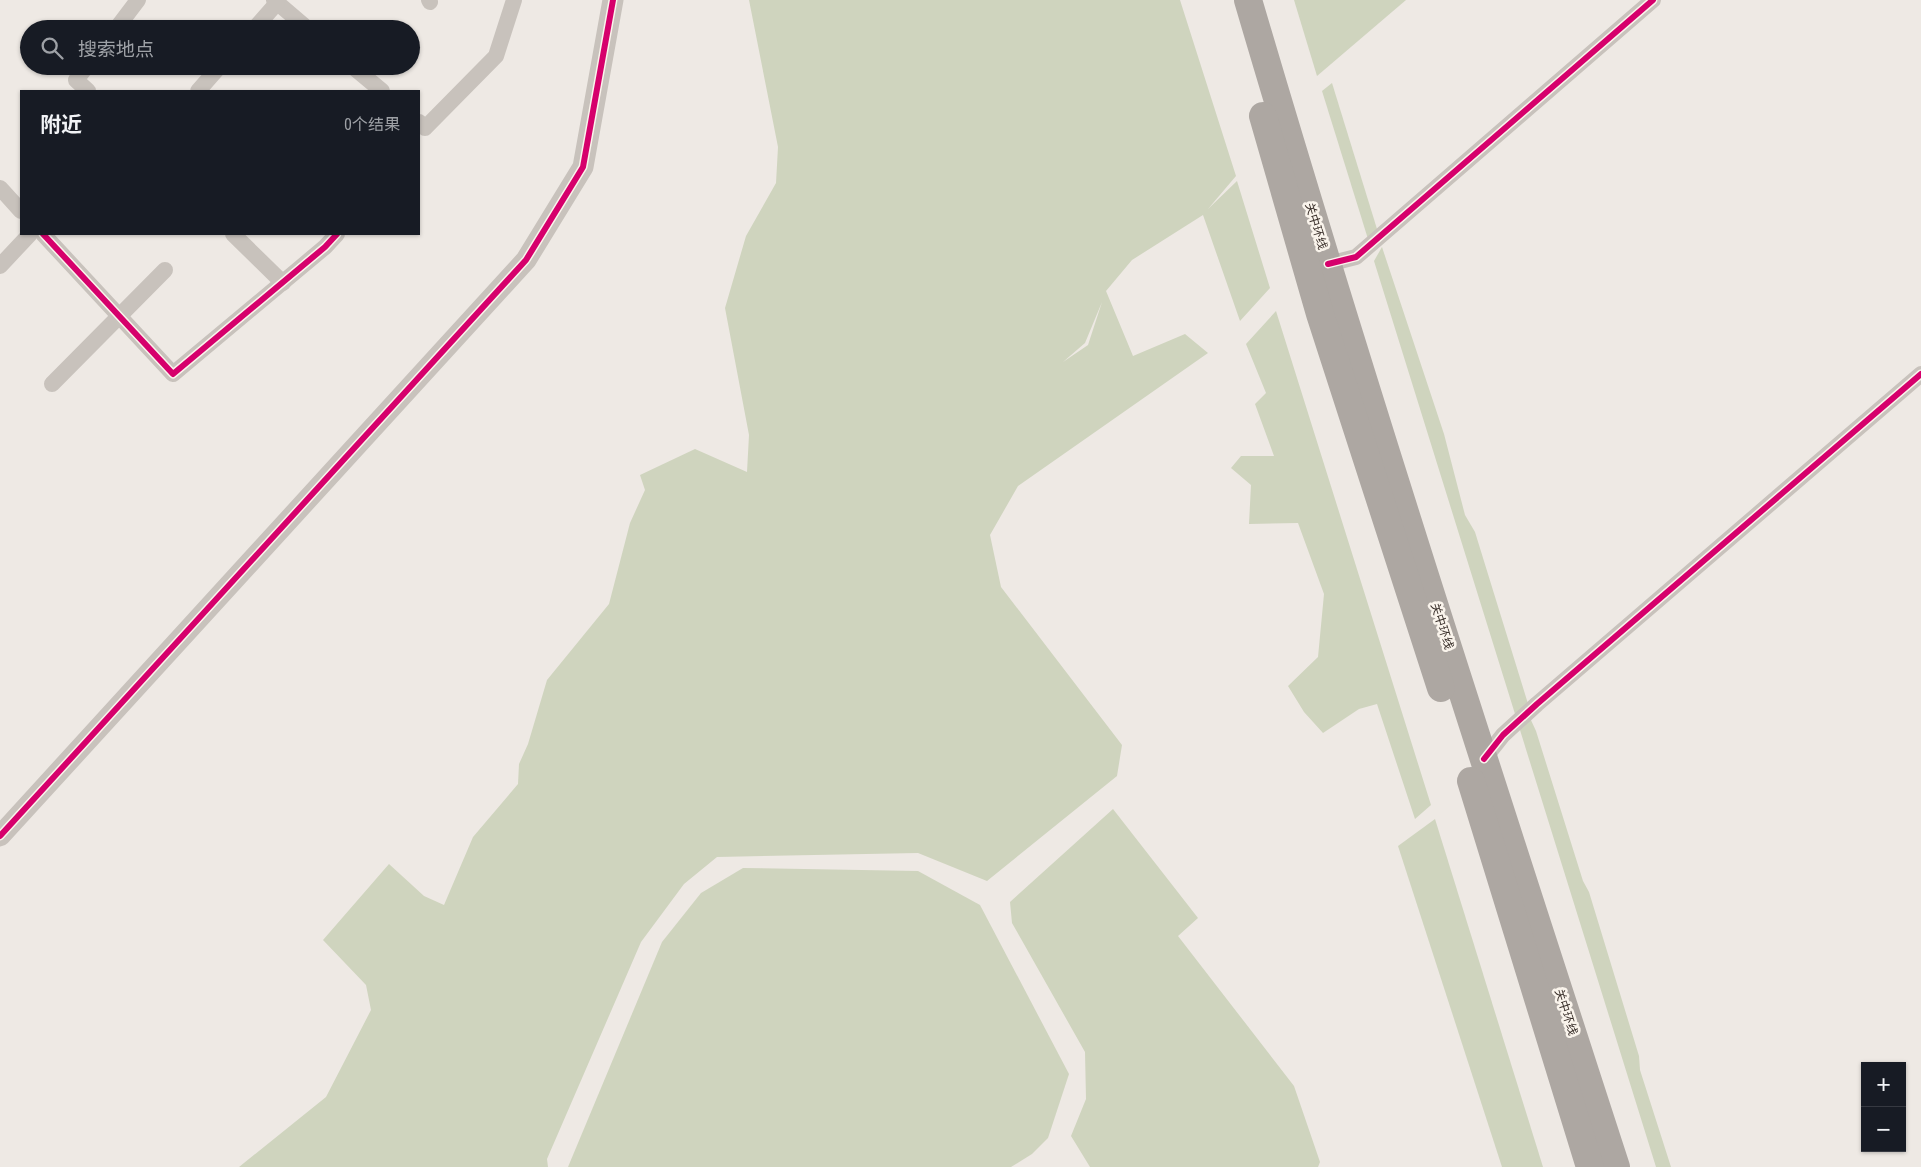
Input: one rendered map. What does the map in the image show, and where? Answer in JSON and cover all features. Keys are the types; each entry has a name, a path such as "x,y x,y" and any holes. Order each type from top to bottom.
{"highway":[{"path":"1229,0 1264,86"},
{"path":"1248,0 1264,86"},
{"name":"关中环线","path":"1264,86 1328,264 1484,759 1616,1167"},
{"name":"关中环线","path":"1264,86 1320,314 1471,779 1590,1167"}],"street":[{"path":"123,20 138,0"},
{"path":"421,129 496,56 514,0"},
{"path":"0,836 526,260 583,167 613,0"},
{"path":"1328,264 1356,257 1653,0"},
{"path":"261,20 276,1 298,20"},
{"path":"80,75 76,80 87,90"},
{"path":"199,90 212,75"},
{"path":"363,75 381,90"},
{"path":"0,188 20,210"},
{"path":"0,266 29,235"},
{"path":"43,235 173,374 326,248 336,235"},
{"path":"234,235 283,283"},
{"path":"52,384 165,270"},
{"path":"1484,759 1503,735 1537,704 1921,374"}],"green space":[{"path":"749,0 1180,0 1236,176 1208,209 1237,181 1270,288 1240,321 1203,215 1132,260 1106,291 1133,356 1185,334 1208,353 1018,486 990,535 1001,587 1122,745 1117,776 987,881 918,853 717,857 684,884 641,942 547,1159 548,1167 239,1167 326,1097 371,1010 366,985 323,940 389,864 424,896 444,905 473,837 518,784 519,764 528,744 547,680 609,604 630,523 645,490 640,475 695,449 747,472 749,435 725,308 746,236 776,183 778,147","holes":["1102,302 1088,345 1063,362 1085,343"]},
{"path":"1294,0 1406,0 1317,76"},
{"path":"1332,83 1377,229 1368,239 1322,91"},
{"path":"1382,247 1444,434 1465,515 1475,532 1529,707 1530,718 1536,731 1583,881 1589,892 1639,1056 1640,1070 1671,1167 1656,1167 1374,261"},
{"path":"1276,311 1431,805 1415,819 1377,704 1359,709 1323,733 1304,712 1288,686 1318,657 1324,594 1298,523 1249,524 1251,485 1231,468 1241,456 1274,456 1255,404 1266,393 1246,344"},
{"path":"1113,809 1198,918 1178,936 1294,1086 1320,1162 1318,1167 1090,1167 1071,1136 1086,1099 1085,1052 1012,923 1010,902"},
{"path":"1435,819 1543,1167 1502,1167 1398,846"},
{"path":"743,868 918,871 980,905 1069,1074 1048,1138 1032,1154 1011,1167 568,1167 662,942 701,893"}],"cycle path":[{"path":"0,836 526,260 583,167 613,0"},
{"path":"1328,264 1356,257 1653,0"},
{"path":"44,235 173,374 325,247 336,235"},
{"path":"1484,759 1503,735 1537,704 1921,374"}]}
